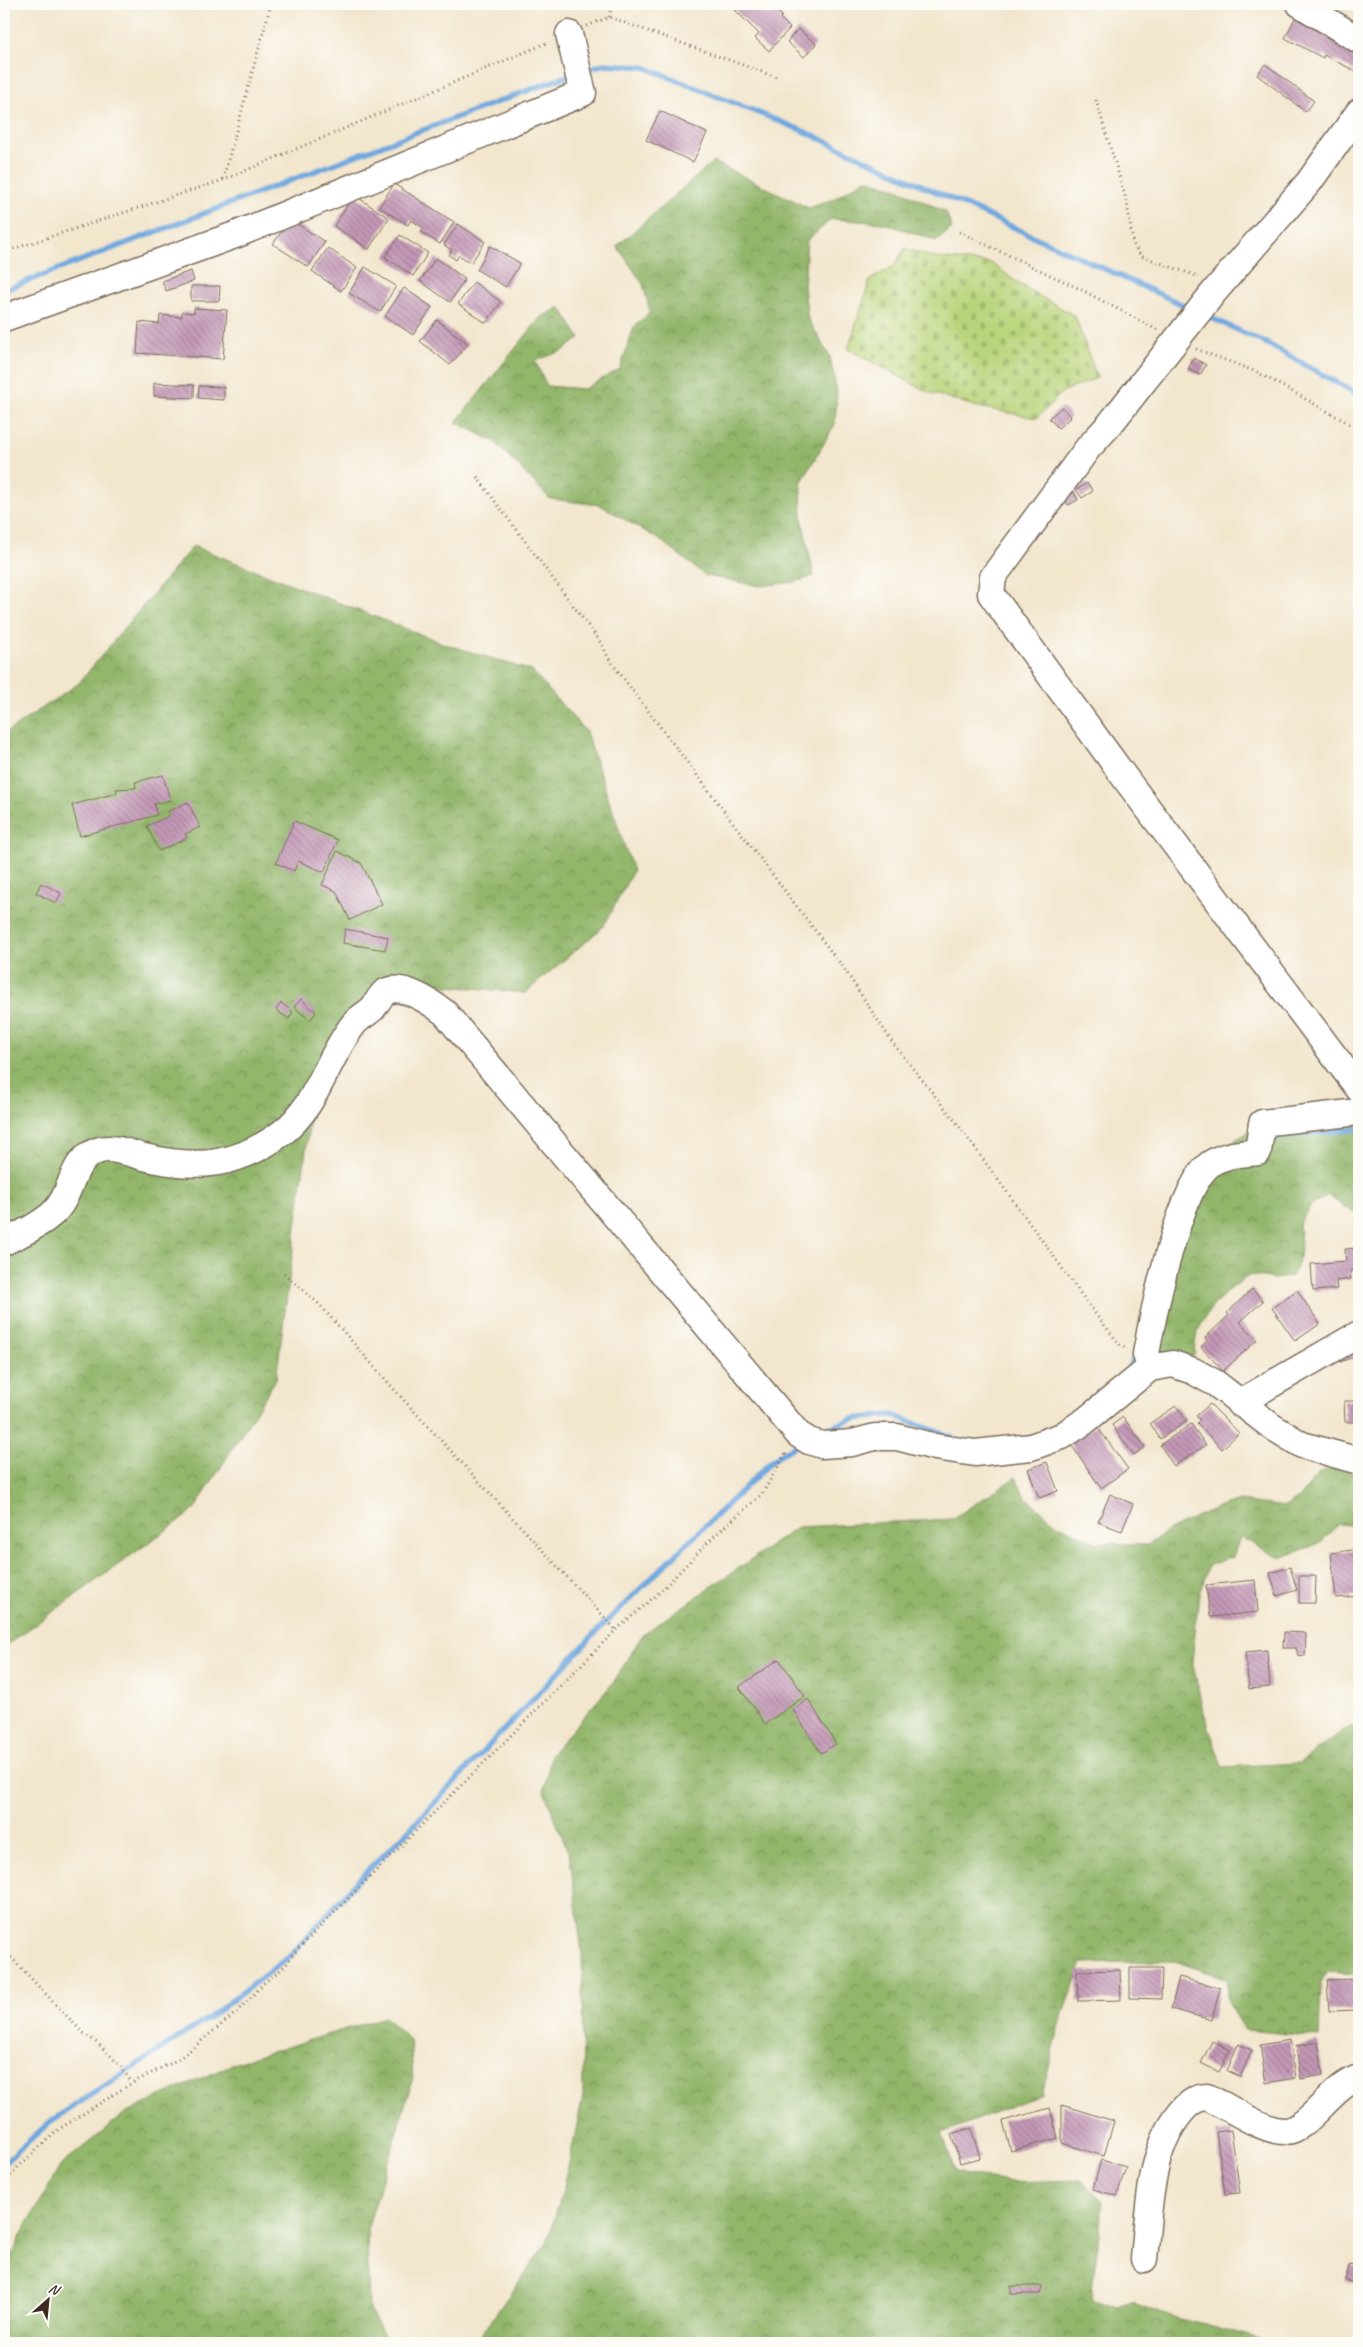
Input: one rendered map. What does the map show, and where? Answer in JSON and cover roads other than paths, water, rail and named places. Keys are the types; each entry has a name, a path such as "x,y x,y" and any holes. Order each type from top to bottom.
{"street":[{"path":"1300,4 1359,40"},
{"path":"4,318 235,235 583,93 569,34"},
{"path":"1359,112 1309,182 1178,336 1110,424 1088,448 993,577 991,594 1128,782 1359,1089"},
{"path":"4,1242 33,1227 54,1213 65,1195 81,1160 92,1152 103,1149 160,1161 200,1165 233,1160 262,1146 284,1131 299,1117 353,1024 372,1008 384,993 396,988 415,994 445,1013 798,1434 809,1441 822,1445 852,1443 875,1437 897,1437 935,1447 975,1453 1031,1447 1062,1436 1085,1421 1150,1368 1174,1364 1193,1371 1215,1383 1239,1403 1302,1445 1359,1461"},
{"path":"1150,1368 1146,1354 1167,1262 1188,1193 1209,1164 1228,1155 1258,1152 1262,1124 1359,1112"},
{"path":"1239,1403 1359,1334"},
{"path":"1144,2259 1154,2180 1161,2144 1178,2115 1193,2100 1206,2097 1271,2129 1287,2131 1298,2127 1336,2091 1359,2078"}],"waterway":[{"path":"584,70 605,64 644,67 801,130 1192,309"},
{"path":"415,133 572,74"},
{"path":"4,290 417,132"},
{"path":"1205,315 1266,343 1359,395"},
{"path":"1268,1138 1359,1129"},
{"path":"1127,1374 1136,1352"},
{"path":"816,1433 852,1419 892,1415 952,1437"},
{"path":"4,2163 51,2121 210,2017 290,1956 359,1879 410,1829 600,1628 773,1460 799,1443"}]}
